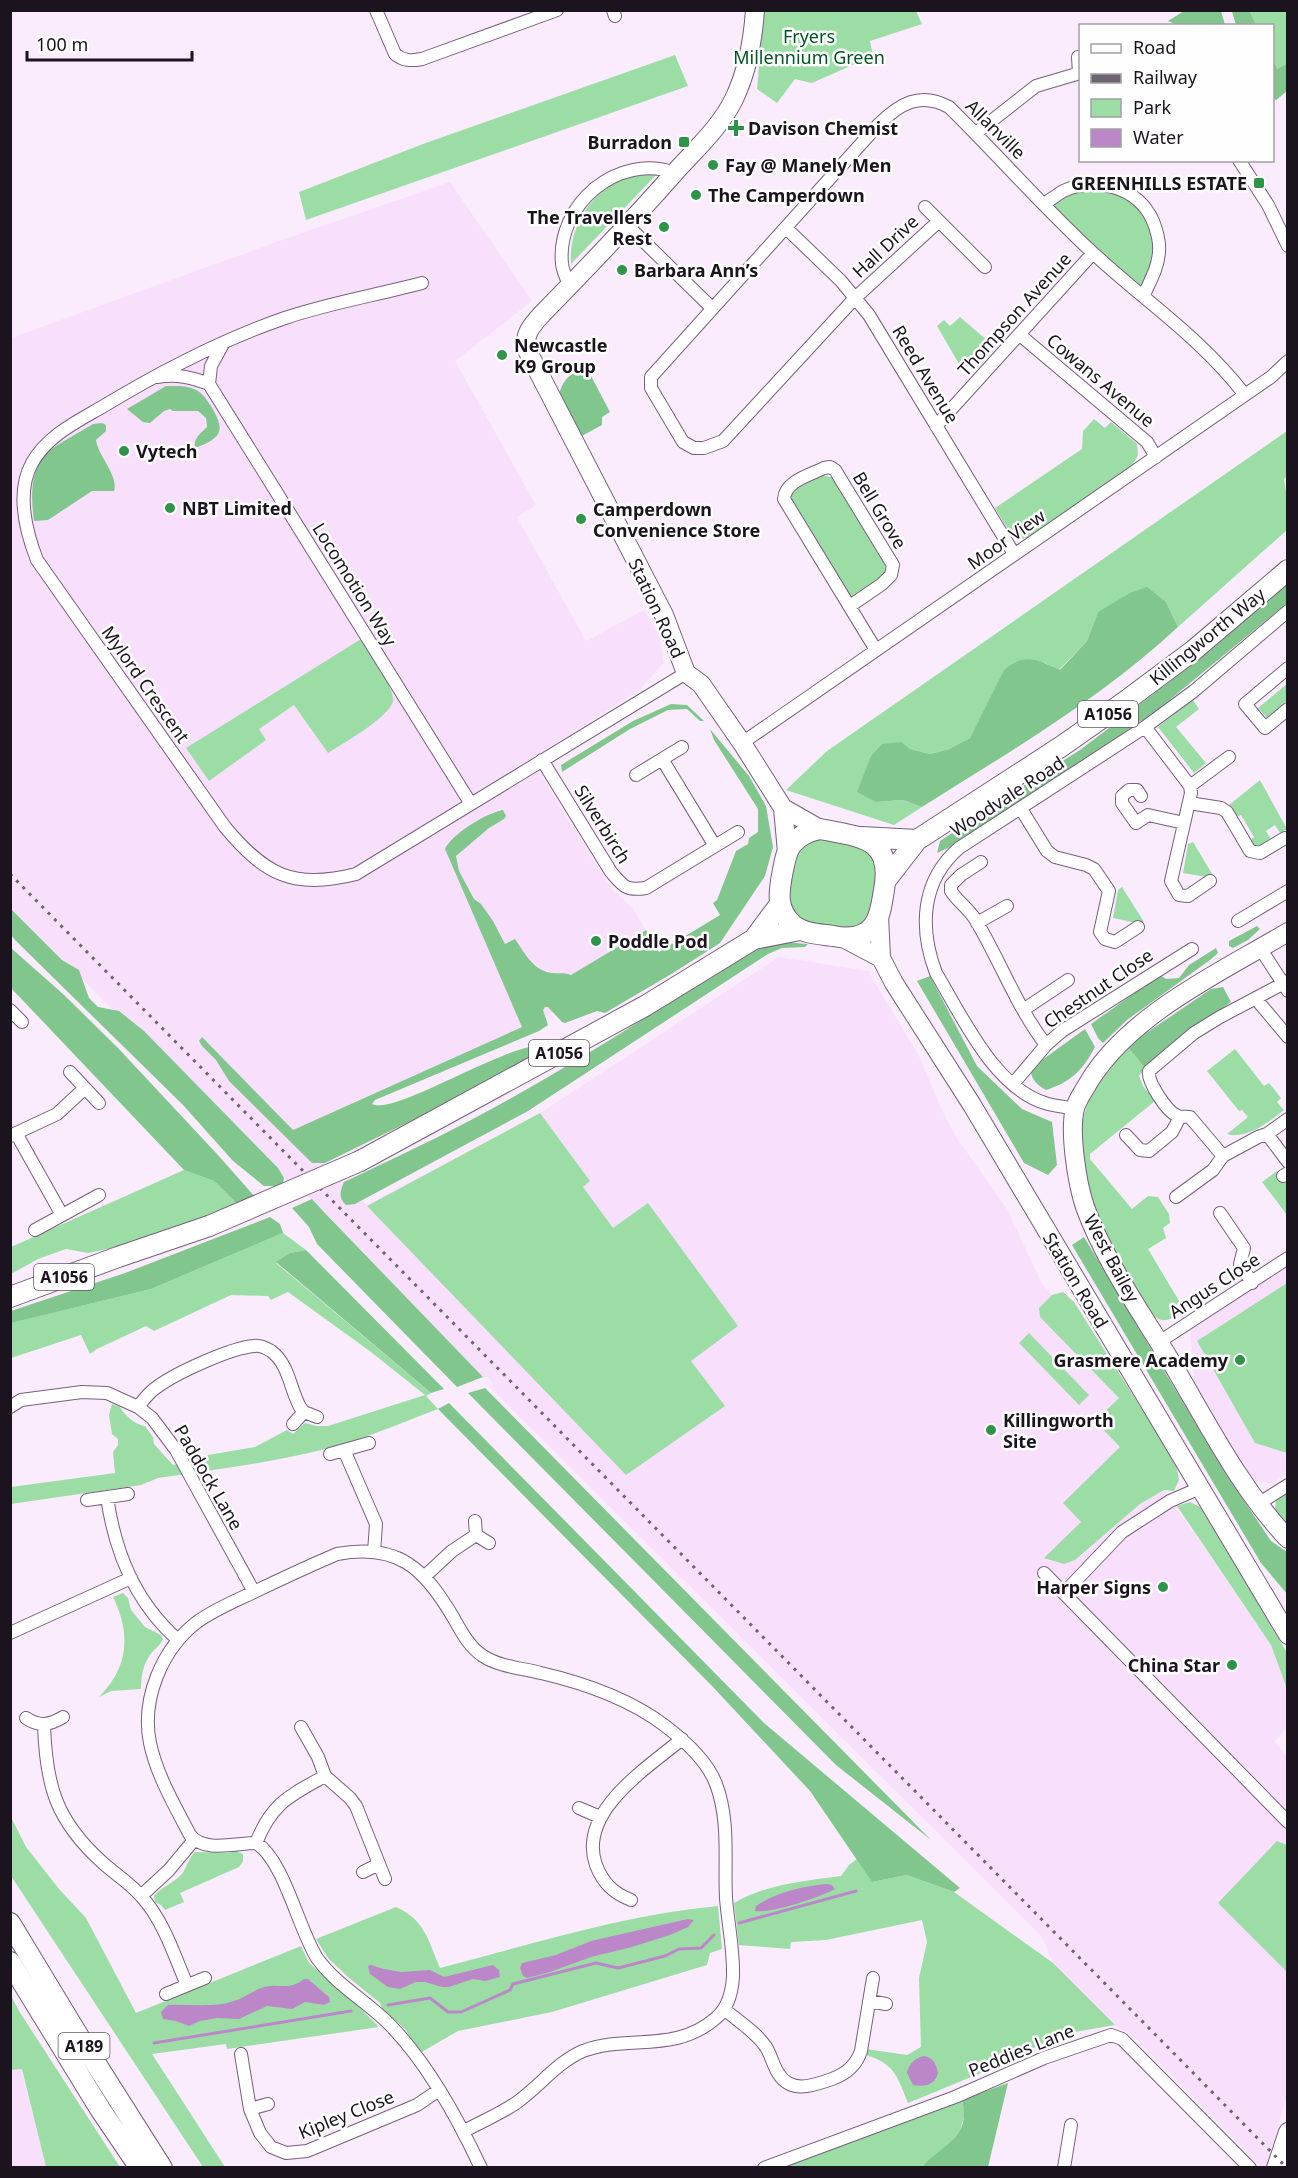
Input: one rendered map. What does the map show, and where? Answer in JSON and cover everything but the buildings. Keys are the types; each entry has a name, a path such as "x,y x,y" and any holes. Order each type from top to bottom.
{"main road":[{"path":"569,286 628,226 675,173 713,130 733,101 748,58 755,10"},
{"name":"Station Road","path":"569,286 530,328 525,339 527,351 664,615 686,673 701,684 783,808 787,852"},
{"name":"Killingworth Way","path":"886,880 917,840 1053,753 1123,703 1194,650 1287,570"},
{"name":"Station Road","path":"783,808 820,829"},
{"path":"881,958 845,939 800,930 791,923 780,904 778,893 787,852 800,836 820,829 862,837 917,840"},
{"path":"845,939 867,933 879,915 886,880 887,872 881,853 874,844 862,837"},
{"name":"A1056","path":"754,939 780,904"},
{"name":"Station Road","path":"879,915 881,958 972,1105 1286,1630"},
{"name":"A1056","path":"10,1297 209,1226 360,1161 645,1006 754,939 800,930"},
{"path":"1075,1109 1099,1066 1118,1044 1142,1023 1167,1004 1287,932"},
{"name":"West Bailey","path":"1075,1109 1076,1165 1084,1205 1098,1236 1159,1342 1258,1504 1287,1539"},
{"name":"A1056","path":"10,1284 118,1257"},
{"name":"A189","path":"10,1923 162,2168"},
{"name":"A189","path":"10,1962 88,2090 140,2168"},
{"path":"1276,2168 1287,2132"}],"street":[{"path":"376,10 395,54 410,60 422,59 557,10"},
{"path":"1078,57 1079,65"},
{"path":"976,133 1036,86 1079,73"},
{"name":"Allanville","path":"855,298 723,441 711,447 697,448 683,442 651,388 650,382 654,373 878,125 894,109 913,101 938,101 949,107 1093,253 1198,342 1224,368 1245,395"},
{"path":"1240,162 1268,205 1287,246"},
{"path":"569,286 562,267 562,246 572,215 585,198 603,182 625,172 661,168 675,173"},
{"path":"1044,204 1065,191 1093,184 1112,185 1130,194 1148,209 1158,233 1160,250 1157,266 1144,295"},
{"name":"Hall Drive","path":"925,207 985,267"},
{"name":"Hall Drive","path":"855,298 939,221"},
{"path":"628,226 712,308"},
{"name":"Reed Avenue","path":"786,228 841,281 869,315 1014,554"},
{"name":"Thompson Avenue","path":"936,426 1093,253"},
{"name":"Mylord Crescent","path":"422,283 285,318 191,357 148,379 65,429 40,451 31,465 25,482 26,524 37,560 225,828 249,855 261,864 294,878 321,881 356,874 686,673"},
{"name":"Cowans Avenue","path":"1020,335 1147,442 1156,457"},
{"path":"148,379 171,375 190,376 209,384 211,366 223,344"},
{"name":"Moor View","path":"742,743 1271,377 1287,361"},
{"name":"Locomotion Way","path":"209,384 471,804"},
{"name":"Bell Grove","path":"830,467 835,470 893,565 891,575 850,606 784,499 784,491 789,486 830,467"},
{"path":"850,606 876,650"},
{"name":"Woodvale Road","path":"1075,1109 1046,1104 1013,1084 996,1069 984,1052 936,973 928,948 924,921 926,905 934,883 950,856 1145,727 1194,691 1287,610"},
{"path":"1287,668 1245,704 1265,728 1287,710"},
{"path":"1145,727 1190,786 1191,793 1171,882 1179,895 1188,896 1203,882"},
{"path":"636,775 682,747"},
{"path":"1190,786 1229,757"},
{"path":"662,759 715,846 738,832"},
{"name":"Silverbirch","path":"542,760 611,872 621,885 631,890 646,888 715,846"},
{"path":"1141,796 1137,790 1129,790 1122,795 1122,803 1136,823 1148,815 1184,823"},
{"path":"1189,803 1221,808 1227,812 1250,851 1260,853 1279,838"},
{"path":"1021,809 1047,851 1055,857 1094,869 1108,891 1100,932 1105,939 1115,942 1131,928"},
{"name":"Chestnut Close","path":"981,862 961,875 951,885 951,891 973,916 1023,1010 1046,1046"},
{"path":"1238,921 1258,917 1287,891"},
{"path":"977,923 1007,906"},
{"path":"1223,1156 1190,1117 1180,1117 1173,1113 1152,1086 1148,1076 1152,1067 1194,1033 1220,1017 1286,985 1260,948"},
{"name":"Chestnut Close","path":"1013,1084 1062,1031 1192,949"},
{"name":"Chestnut Close","path":"1171,962 1178,974"},
{"name":"Chestnut Close","path":"1023,1010 1063,980"},
{"path":"1256,999 1287,1037"},
{"path":"10,1010 22,1022"},
{"path":"70,1072 99,1102"},
{"path":"62,1215 13,1134 57,1114 85,1088"},
{"path":"1126,1135 1140,1150 1149,1151 1172,1132 1180,1117"},
{"path":"1176,1197 1213,1170 1223,1156 1267,1134 1287,1119"},
{"path":"1267,1134 1287,1162"},
{"path":"35,1230 99,1195"},
{"path":"1220,1213 1244,1248 1240,1264 1252,1283"},
{"name":"Angus Close","path":"1159,1342 1287,1258"},
{"path":"138,1407 148,1394 172,1377 227,1353 255,1346 269,1350 278,1357 286,1369 295,1399 304,1412 317,1417"},
{"name":"Paddock Lane","path":"10,1407 21,1400 82,1392 107,1393 138,1407 152,1418 176,1450 254,1592"},
{"path":"293,1425 304,1412"},
{"path":"330,1454 369,1443"},
{"path":"344,1450 376,1524 374,1552"},
{"path":"1258,1504 1287,1485"},
{"path":"1064,1593 1122,1533 1170,1501 1200,1488"},
{"path":"87,1500 128,1494"},
{"path":"107,1497 115,1538 131,1578 156,1620 178,1641"},
{"path":"475,1521 476,1535"},
{"path":"425,1576 452,1551 476,1535"},
{"path":"476,1535 489,1543"},
{"path":"464,2132 515,2104 566,2061 583,2051 682,2037 706,2025 724,2009 733,1978 726,1894 726,1833 721,1800 715,1782 707,1769 682,1739 649,1714 606,1693 542,1673 501,1664 483,1656 471,1646 438,1592 415,1567 374,1552 354,1551 337,1554 218,1609 198,1622 178,1641 162,1666 152,1690 147,1719 153,1755 164,1783 194,1840 204,1845 256,1843 263,1847 274,1863 306,1940 318,1959 342,1984 392,2027 439,2090 464,2132 481,2168"},
{"path":"1044,1573 1287,1821"},
{"path":"10,1633 131,1578"},
{"path":"26,1718 44,1725 63,1717"},
{"path":"44,1725 50,1782 62,1815 82,1843 141,1896 166,1935 187,1985"},
{"path":"301,1727 318,1757 325,1776 356,1806 386,1879"},
{"path":"610,1906 625,1898 603,1880 592,1854 593,1836 600,1817 630,1782 682,1739"},
{"path":"256,1843 275,1807 325,1776"},
{"path":"579,1808 600,1817"},
{"path":"141,1896 169,1870 194,1840"},
{"path":"363,1872 380,1864"},
{"path":"166,1994 206,1978"},
{"path":"724,2009 759,2038 782,2079 798,2088 815,2085 837,2077 852,2067 861,2051 873,1978"},
{"path":"869,2001 886,2004"},
{"name":"Peddies Lane","path":"764,2168 955,2097 1044,2058 1111,2035 1122,2039 1250,2168"},
{"name":"Kipley Close","path":"241,2054 250,2109 264,2141 277,2151 297,2154 307,2151 417,2105 439,2090"},
{"path":"250,2109 268,2104"},
{"path":"1064,2168 1071,2125"}],"shaded area":[{"path":"450,182 532,301 455,361 536,505 517,517 586,641 644,610 659,636 664,663 638,691 531,759 612,890 632,907 659,952 546,1016 293,1130 367,1205 540,1113 779,957 868,971 919,1056 956,1137 1007,1209 1042,1284 1052,1295 1162,1459 1164,1490 1271,1645 1287,1689 1287,1728 1274,1742 1288,1757 1288,2093 1275,2135 1287,2148 1287,2167 1261,2167 1133,2036 1115,2025 1053,1963 1042,1937 489,1386 493,1384 488,1377 483,1377 312,1199 278,1174 11,908 11,338"},
{"name":"Grasmere Academy","path":"1287,1265 1287,1474 1271,1484 1245,1478 1195,1391 1190,1329"},
{"path":"21,2068 46,2167 11,2167 10,2070"}],"green space":[{"name":"Fryers Millennium Green","path":"764,11 916,11 922,24 870,41 873,56 812,83 795,79 777,103 757,89"},
{"path":"1184,11 1221,11 1225,24 1175,24 1168,21"},
{"path":"1232,11 1287,11 1287,91 1276,100 1274,98 1274,24 1236,24"},
{"path":"1232,11 1249,11 1256,24 1236,24"},
{"path":"675,55 688,86 306,220 299,192 423,144"},
{"path":"1274,62 1277,69 1287,64 1287,91 1276,100 1274,97"},
{"path":"658,173 571,264 571,249 579,221 596,197 620,181 637,175"},
{"path":"1094,189 1117,193 1127,198 1136,204 1149,222 1153,234 1153,260 1142,286 1095,248 1053,205 1068,195"},
{"path":"960,317 996,348 981,364 973,357 962,369 937,326 944,320 950,326"},
{"path":"581,370 590,374 610,412 602,417 602,425 580,437 559,395 566,379"},
{"path":"166,386 187,387 202,394 219,422 219,433 216,437 195,448 196,439 207,427 206,418 198,411 170,409 164,411 150,423 143,422 127,409"},
{"path":"1094,419 1105,428 1111,422 1137,444 1138,455 1131,468 1028,538 1019,539 1011,534 995,508 1082,449 1083,431"},
{"path":"93,424 106,425 106,431 96,440 100,453 114,479 114,491 92,491 48,520 34,521 33,484 42,458 65,440"},
{"path":"1287,431 1287,476 1284,479 1287,497 1287,530 1178,627 1166,602 1098,612 1087,641 1059,670 1045,663 983,714 970,738 949,749 930,754 910,749 902,742 876,802 903,800 922,807 894,825 786,790 827,751"},
{"path":"823,475 833,478 885,565 885,572 881,578 852,596 845,592 791,500 792,491"},
{"path":"1287,583 1287,603 1161,707 1084,761 950,847 937,853 940,841 1080,750 1210,651"},
{"path":"1147,587 1166,602 1178,627 1149,653 1087,701 922,807 903,800 876,802 857,792 871,756 882,744 902,742 910,749 930,754 949,749 970,738 1004,670 1011,664 1025,659 1038,661 1060,670 1087,641 1098,612 1130,593"},
{"path":"361,639 390,688 393,701 384,715 328,753 294,705 259,729 266,740 209,781 186,748"},
{"path":"1287,684 1287,700 1281,706 1283,709 1269,720 1258,708"},
{"path":"1193,700 1199,709 1176,727 1206,763 1194,773 1158,727"},
{"path":"671,704 687,705 704,721 700,721 687,709 668,710 630,729 562,772 561,765 633,721"},
{"path":"710,729 749,776 766,806 773,847 765,876 720,943 673,973 605,1013 597,1011 565,1023 548,1007 545,1007 543,1010 548,1025 539,1031 375,1100 372,1104 384,1105 402,1100 501,1056 523,1049 539,1046 543,1050 541,1055 325,1163 312,1163 229,1081 216,1060 202,1046 199,1041 202,1037 293,1130 522,1027 445,849 470,825 503,810 506,816 504,819 489,828 456,856 459,871 474,899 481,904 493,921 505,944 515,939 530,960 545,972 571,975 646,930 659,952 720,915 713,903 717,900 736,851 748,844 749,838 758,832 758,809 714,740"},
{"path":"1260,780 1287,829 1280,833 1275,825 1266,831 1271,839 1255,848 1250,840 1254,837 1241,815 1236,817 1229,805"},
{"path":"815,836 861,844 878,859 872,913 857,930 799,921 787,902 797,850"},
{"path":"1193,842 1214,877 1183,873 1188,844"},
{"path":"1122,887 1144,922 1141,924 1113,918 1118,890"},
{"path":"10,908 62,960 79,970 89,998 98,1007 119,1011 144,1031 278,1168 284,1178 283,1183 279,1186 264,1186 233,1161 183,1105 15,940 11,935"},
{"path":"1257,926 1260,929 1248,940 1233,948 1229,946 1229,941"},
{"path":"784,942 808,944 805,947 782,948 768,954 528,1111 355,1204 346,1205 342,1200 341,1191 344,1182 471,1120 542,1081 748,953 763,946"},
{"path":"11,948 63,994 118,1048 256,1198 238,1205 214,1181 184,1170 11,988"},
{"path":"1216,948 1218,953 1210,960 1127,1020 1103,1043 1098,1038 1091,1024 1160,975 1166,979 1179,978 1189,965"},
{"path":"930,976 977,1066 1022,1109 1052,1122 1057,1165 1048,1175 1024,1163 917,981"},
{"path":"1223,987 1231,1002 1194,1028 1145,1068 1127,1046 1211,989"},
{"path":"1085,1029 1095,1047 1081,1069 1055,1087 1046,1090 1040,1086 1033,1078 1031,1068"},
{"path":"1127,1046 1145,1068 1139,1076 1143,1086 1155,1101 1090,1154 1090,1159 1132,1209 1148,1196 1158,1197 1169,1214 1170,1223 1163,1228 1166,1238 1148,1249 1185,1311 1167,1320 1159,1319 1150,1313 1108,1239 1095,1212 1086,1185 1081,1158 1081,1130 1093,1089 1100,1077"},
{"path":"1235,1049 1264,1086 1269,1083 1281,1098 1277,1102 1284,1110 1257,1129 1234,1135 1227,1134 1248,1117 1242,1110 1239,1111 1207,1071"},
{"path":"540,1113 590,1181 583,1187 613,1228 648,1203 738,1326 691,1361 725,1406 626,1475 367,1206"},
{"path":"184,1170 214,1181 238,1205 138,1243 88,1253 66,1249 38,1259 11,1274 11,1247"},
{"path":"1277,1171 1287,1184 1287,1215 1262,1182"},
{"path":"312,1199 483,1377 457,1387 317,1244 309,1227 292,1208"},
{"path":"270,1217 280,1224 283,1233 151,1289 11,1323 11,1311 125,1273"},
{"path":"283,1233 306,1250 290,1253 276,1263 431,1393 426,1396 438,1409 354,1440 304,1454 158,1478 141,1485 11,1504 11,1487 115,1473 113,1452 118,1445 118,1439 112,1434 109,1415 112,1404 120,1407 134,1422 145,1426 153,1437 154,1444 173,1465 199,1460 208,1455 255,1447 287,1430 293,1434 305,1423 328,1426 425,1395 371,1352 288,1292 271,1300 268,1296 231,1295 154,1331 146,1326 90,1354 81,1335 11,1358 10,1323 151,1289"},
{"path":"1084,1237 1226,1474 1271,1541 1287,1552 1287,1594 1261,1563 1072,1245"},
{"path":"306,1250 444,1389 431,1393 276,1262 290,1253"},
{"path":"1287,1283 1287,1453 1255,1443 1197,1341"},
{"path":"1063,1292 1074,1302 1176,1463 1179,1480 1174,1491 1164,1490 1140,1504 1075,1560 1064,1564 1044,1558 1081,1522 1063,1503 1120,1447 1095,1421 1119,1398 1040,1317 1039,1308 1052,1295"},
{"path":"1029,1333 1089,1395 1079,1405 1019,1343"},
{"path":"485,1388 931,1840 836,1765 468,1393"},
{"path":"449,1403 764,1723 960,1888 954,1892 907,1875 872,1882 810,1791 713,1687 438,1409"},
{"path":"1287,1492 1287,1527 1275,1510 1276,1499"},
{"path":"1190,1502 1202,1508 1287,1653 1287,1689 1271,1645 1177,1506"},
{"path":"123,1593 128,1598 131,1610 145,1627 161,1635 163,1639 146,1663 141,1689 111,1691 99,1697 116,1674 124,1650 123,1624 113,1597"},
{"path":"10,1815 26,1847 59,1889 86,1918 136,2013 301,1946 309,1963 350,1998 379,2027 227,2049 226,2044 152,2054 225,2167 203,2167 11,1876"},
{"path":"1277,1841 1287,1845 1287,1972 1218,1903"},
{"path":"236,1851 243,1854 243,1861 239,1867 180,1893 184,1902 165,1910 155,1902 154,1896 182,1874 195,1852 228,1853"},
{"path":"857,1859 872,1882 907,1875 954,1892 1053,1963 1115,2025 1063,2034 981,2073 908,2103 894,2072 883,2062 866,2055 866,2049 907,2055 921,2047 919,1978 927,1942 922,1920 826,1940 791,1942 790,1949 739,1945 734,1903 772,1887 841,1876"},
{"path":"718,1906 722,1949 710,1953 707,1965 552,2012 458,2031 420,2053 405,2029 382,2009 380,2003 328,1958 316,1939 396,1907 406,1912 420,1925 440,1968 613,1923"},
{"path":"10,1994 120,2167 46,2167 22,2069 11,2070"},
{"path":"1008,2083 988,2167 921,2168 959,2132 963,2124 962,2100"},
{"path":"962,2100 965,2113 960,2131 949,2145 921,2167 781,2168"}],"water":[{"path":"832,1885 835,1889 795,1904 772,1910 755,1911 756,1906 781,1893"},
{"path":"688,1919 694,1920 688,1927 670,1935 591,1957 550,1972 527,1978 523,1976 520,1968 522,1963 556,1955 591,1941"},
{"path":"493,1965 499,1970 500,1977 485,1981 473,1979 449,1987 416,1982 400,1989 388,1987 370,1974 368,1966 401,1972 430,1970 444,1977"},
{"path":"308,1979 329,1997 330,2002 324,2005 305,2002 292,2009 267,2006 239,2019 217,2018 189,2026 163,2019 161,2012 168,2005 226,2003 238,2000 264,1987 294,1985"},
{"path":"923,2056 934,2061 937,2077 929,2084 913,2085 907,2073 908,2070 912,2062"}],"waterway":[{"path":"739,1923 856,1891"},
{"path":"388,2005 430,1998 448,2012 461,2012 510,1990 513,1984 596,1963 618,1968 665,1956 679,1949 701,1948 714,1935"},
{"path":"154,2043 351,2011"}],"railway":[{"path":"10,874 1287,2168"}],"place":[{"name":"Davison Chemist","path":"736,128"},
{"name":"Burradon","path":"684,142"},
{"name":"Fay @ Manely Men","path":"713,165"},
{"name":"GREENHILLS ESTATE","path":"1259,183"},
{"name":"The Camperdown","path":"696,195"},
{"name":"The Travellers Rest","path":"664,227"},
{"name":"Barbara Ann’s","path":"622,270"},
{"name":"Newcastle K9 Group","path":"502,355"},
{"name":"Vytech","path":"124,451"},
{"name":"NBT Limited","path":"170,508"},
{"name":"Camperdown Convenience Store","path":"581,519"},
{"name":"Poddle Pod","path":"596,941"},
{"name":"Grasmere Academy","path":"1240,1360"},
{"name":"Killingworth Site","path":"991,1430"},
{"name":"Harper Signs","path":"1163,1587"},
{"name":"China Star","path":"1232,1665"}]}
